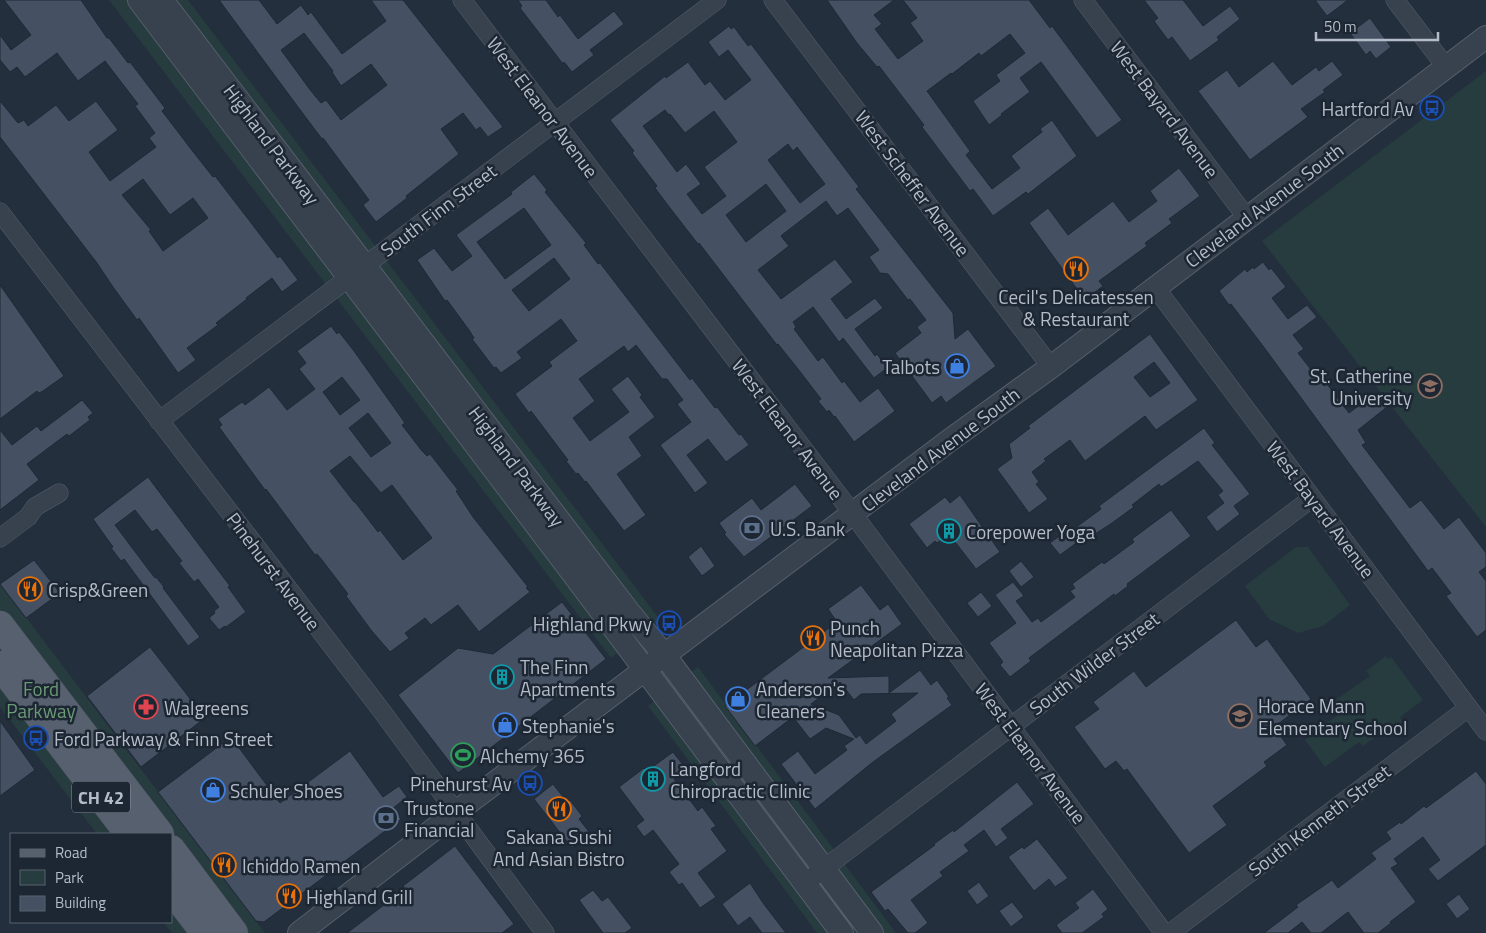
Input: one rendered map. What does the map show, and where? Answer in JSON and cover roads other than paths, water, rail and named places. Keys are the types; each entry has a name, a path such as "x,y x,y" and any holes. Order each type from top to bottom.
{"main road":[{"name":"CH 42","path":"0,625 159,833"},
{"name":"CH 42","path":"0,665 128,833"},
{"path":"172,851 234,933"},
{"path":"172,890 205,933"}],"street":[{"name":"Highland Parkway","path":"139,0 665,656 872,933"},
{"name":"Highland Parkway","path":"162,0 571,571 842,933"},
{"name":"West Eleanor Avenue","path":"462,0 853,514 1164,933"},
{"name":"South Finn Street","path":"158,421 717,0"},
{"name":"West Scheffer Avenue","path":"773,0 1051,366"},
{"name":"West Bayard Avenue","path":"1083,0 1247,218"},
{"path":"1395,0 1446,67"},
{"name":"Cleveland Avenue South","path":"299,933 456,812 1486,37"},
{"name":"Pinehurst Avenue","path":"0,212 375,704 545,933"},
{"name":"West Bayard Avenue","path":"1155,287 1486,731"},
{"path":"0,538 28,518 36,507 59,493"},
{"name":"South Wilder Street","path":"805,883 1312,498"},
{"name":"South Kenneth Street","path":"1170,933 1468,708"}],"place":[{"name":"Hartford Av","path":"1432,108"},
{"name":"Cecil's Delicatessen & Restaurant","path":"1076,269"},
{"name":"Talbots","path":"957,366"},
{"name":"St. Catherine University","path":"1430,386"},
{"name":"U.S. Bank","path":"752,528"},
{"name":"Corepower Yoga","path":"949,531"},
{"name":"Crisp&Green","path":"30,589"},
{"name":"Highland Pkwy","path":"669,623"},
{"name":"Punch Neapolitan Pizza","path":"813,638"},
{"name":"The Finn Apartments","path":"502,677"},
{"name":"Anderson's Cleaners","path":"738,699"},
{"name":"Walgreens","path":"146,707"},
{"name":"Horace Mann Elementary School","path":"1240,716"},
{"name":"Stephanie's","path":"505,725"},
{"name":"Ford Parkway & Finn Street","path":"36,738"},
{"name":"Alchemy 365","path":"463,755"},
{"name":"Langford Chiropractic Clinic","path":"653,779"},
{"name":"Pinehurst Av","path":"530,783"},
{"name":"Schuler Shoes","path":"213,790"},
{"name":"Sakana Sushi And Asian Bistro","path":"559,809"},
{"name":"Trustone Financial","path":"386,818"},
{"name":"Ichiddo Ramen","path":"224,865"},
{"name":"Highland Grill","path":"289,896"}],"park label":[{"name":"Ford Parkway","path":"41,699"}]}
